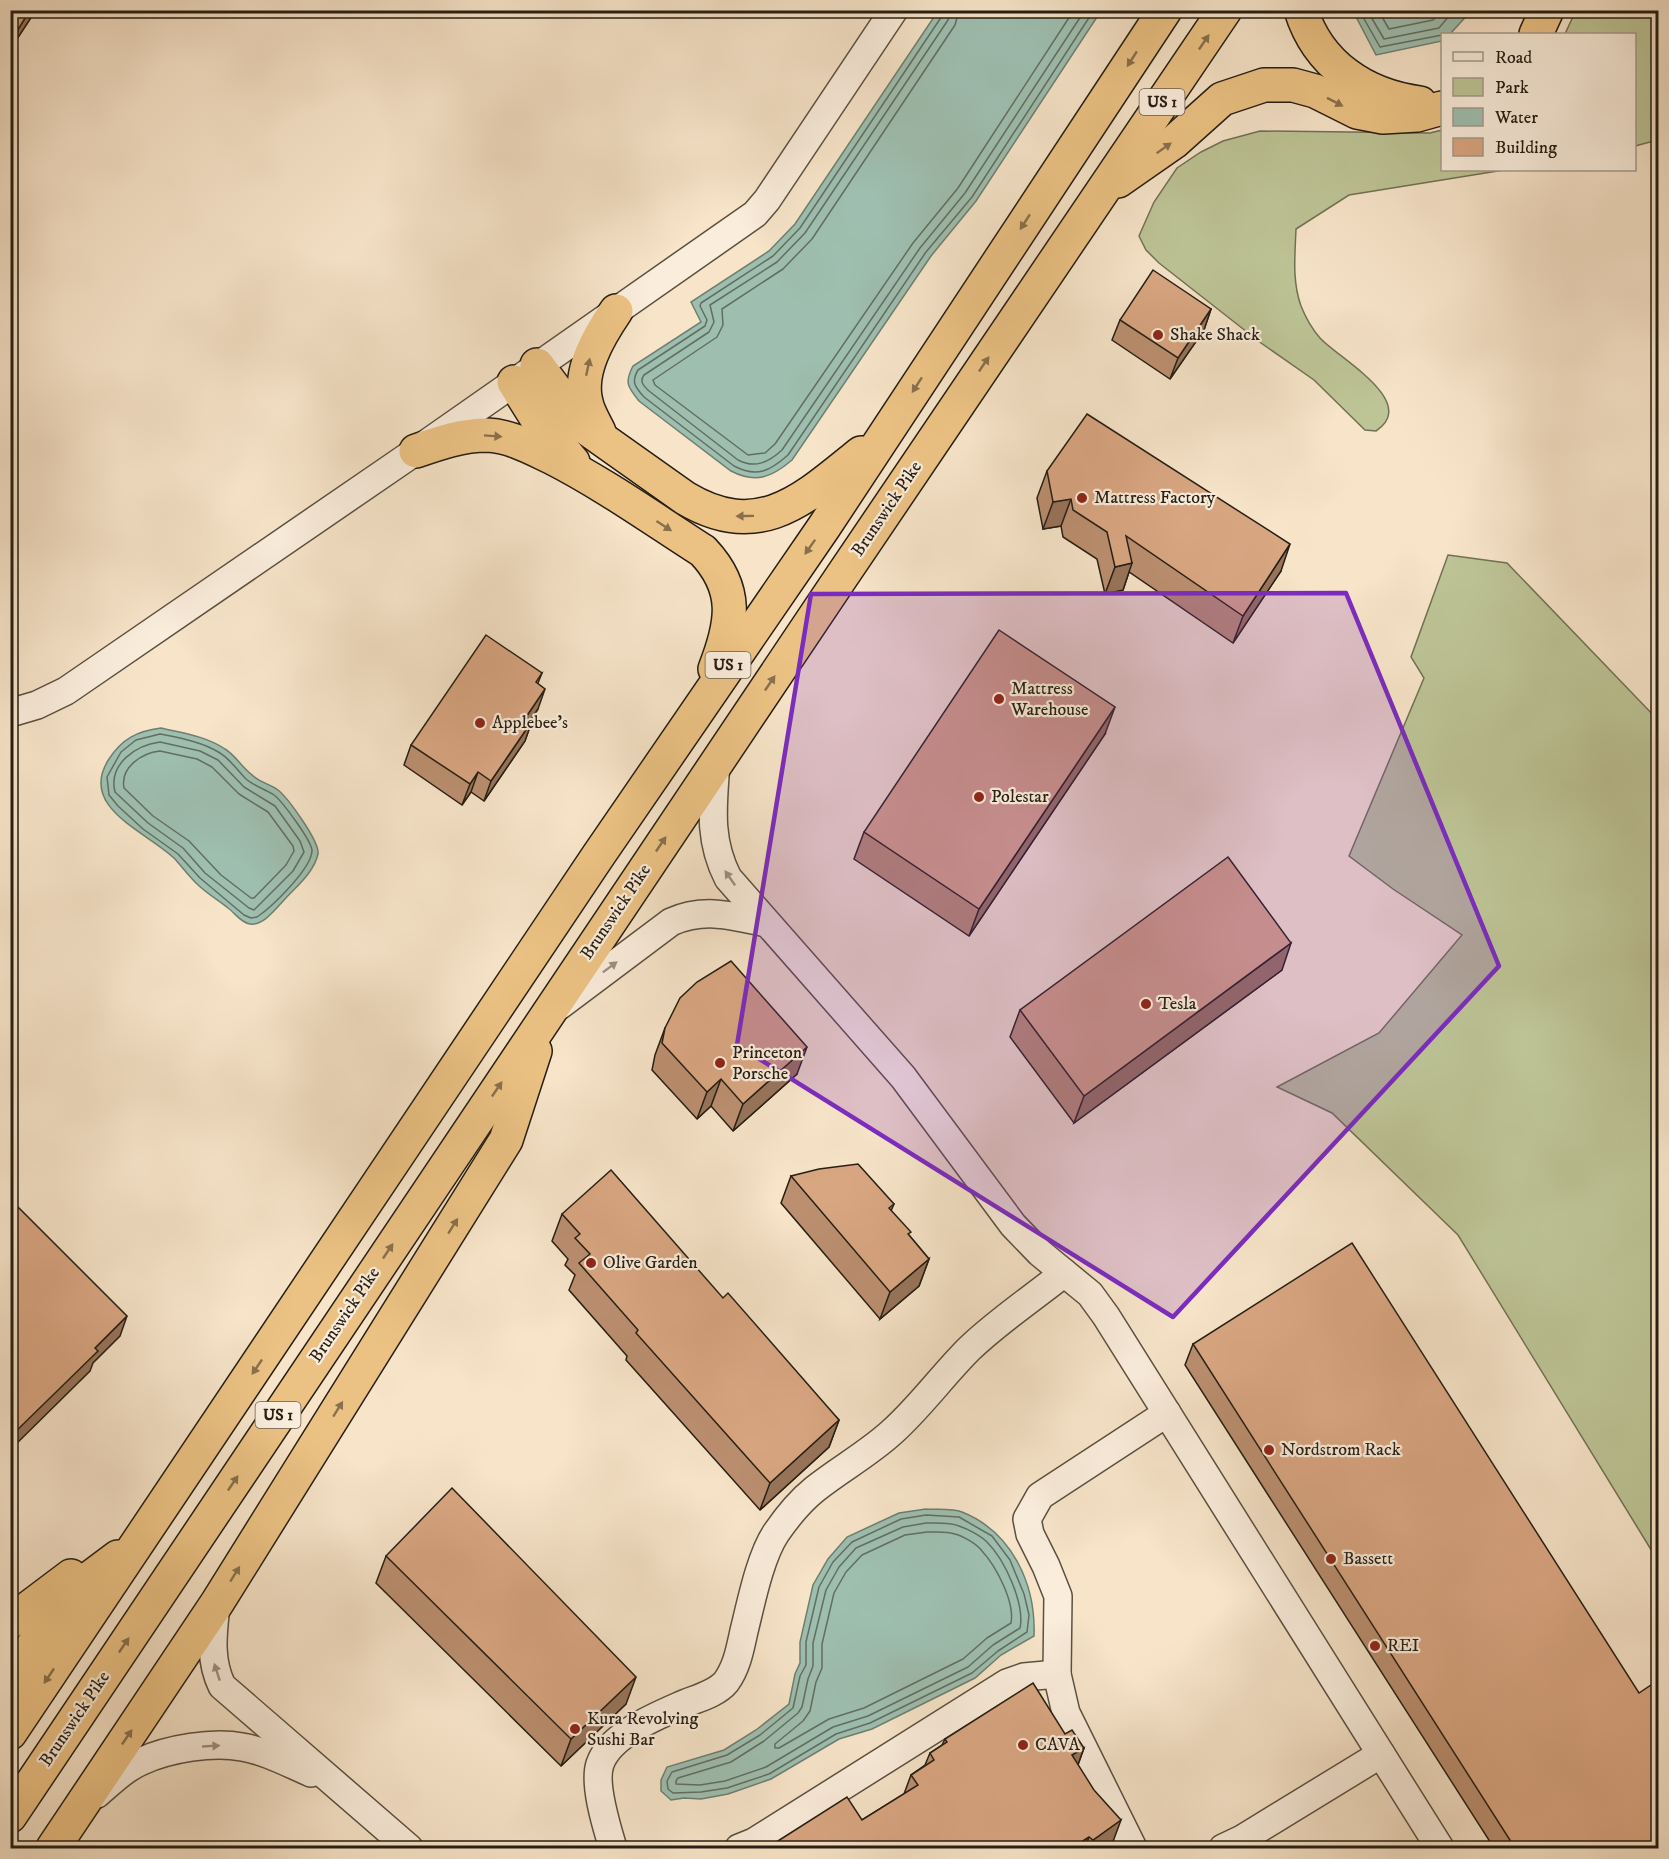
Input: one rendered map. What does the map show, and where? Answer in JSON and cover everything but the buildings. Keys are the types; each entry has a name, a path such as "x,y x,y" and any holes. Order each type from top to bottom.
{"highway":[{"name":"US 1","path":"10,1733 701,704 824,527 1165,10"},
{"name":"Brunswick Pike","path":"10,1816 716,763 1225,10"},
{"path":"1301,10 1311,35 1326,57 1362,86 1391,98 1420,103 1441,102"},
{"path":"1536,33 1547,10"},
{"path":"1100,194 1174,142 1222,99 1264,85 1293,86 1315,91 1357,112 1383,117 1417,116 1441,109"},
{"path":"604,442 587,406 585,386 594,345 616,311"},
{"path":"526,374 604,442 694,504 721,514 740,516 773,513 797,502 884,436"},
{"path":"526,374 539,422 581,472"},
{"path":"416,451 473,436 498,436 512,439 581,472 703,551 722,575 729,603 726,631 717,664 701,704"},
{"path":"53,1848 217,1603 506,1140 547,1015"},
{"path":"10,1622 65,1580 140,1540"},
{"path":"10,1677 74,1590 140,1540"}],"street":[{"path":"10,713 37,705 66,691 745,222 760,209 894,10"},
{"path":"716,763 712,814 720,861 728,878 903,1077 1013,1225 1040,1253 1090,1294 1440,1848"},
{"path":"547,1015 671,921 710,912 767,923"},
{"path":"613,1848 598,1785 599,1766 607,1750 624,1735 723,1685 734,1670 768,1549 775,1534 792,1511 815,1489 891,1434 968,1350 990,1330 1065,1273"},
{"path":"1133,1848 1066,1713 1057,1674 1058,1596 1030,1534 1027,1519 1040,1496 1167,1413"},
{"path":"217,1603 212,1655 222,1686 409,1848"},
{"path":"739,1848 754,1842 1007,1683 1024,1677 1057,1674"},
{"path":"71,1821 123,1772 141,1761 173,1751 200,1747 240,1746 268,1754 333,1784"},
{"path":"1223,1848 1242,1839 1381,1754"}],"highlighted area":[{"path":"1346,593 1499,966 1173,1317 737,1045 811,594"}],"green space":[{"path":"1576,10 1658,11 1658,140 1636,146 1636,33 1565,33"},
{"path":"1441,130 1441,171 1498,171 1349,195 1296,229 1295,278 1301,306 1309,323 1320,338 1371,381 1382,394 1388,407 1387,419 1376,431 1365,430 1314,380 1261,343 1159,263 1146,250 1139,236 1154,202 1177,168 1223,141 1260,131 1430,133"},
{"path":"1448,555 1507,563 1658,720 1658,1561 1458,1235 1332,1113 1277,1087 1379,1033 1462,935 1393,889 1349,856 1424,678 1411,657"}],"water":[{"path":"938,11 1101,11 976,201 931,256 792,460 778,471 763,477 740,475 731,471 639,401 628,385 630,372 633,366 701,322 691,302 769,251 795,224"},
{"path":"1353,11 1471,11 1451,33 1441,33 1441,41 1376,55"},
{"path":"161,728 202,738 229,752 254,777 283,795 314,840 318,854 309,873 274,911 260,922 250,924 241,920 200,887 175,859 120,817 109,805 102,792 102,776 109,759 119,746 145,731"},
{"path":"926,1509 962,1512 995,1532 1007,1546 1018,1562 1031,1598 1034,1636 1001,1655 975,1678 872,1729 839,1739 771,1779 728,1794 701,1799 671,1800 661,1791 661,1780 667,1767 724,1750 756,1730 789,1704 795,1674 800,1663 800,1642 813,1585 828,1559 847,1537 899,1513"}],"place":[{"name":"Shake Shack","path":"1158,335"},
{"name":"Mattress Factory","path":"1082,498"},
{"name":"Mattress Warehouse","path":"999,699"},
{"name":"Applebee's","path":"480,723"},
{"name":"Polestar","path":"979,797"},
{"name":"Tesla","path":"1146,1004"},
{"name":"Princeton Porsche","path":"720,1063"},
{"name":"Olive Garden","path":"591,1263"},
{"name":"Nordstrom Rack","path":"1269,1450"},
{"name":"Bassett","path":"1331,1559"},
{"name":"REI","path":"1375,1646"},
{"name":"Kura Revolving Sushi Bar","path":"575,1729"},
{"name":"CAVA","path":"1023,1745"}]}
